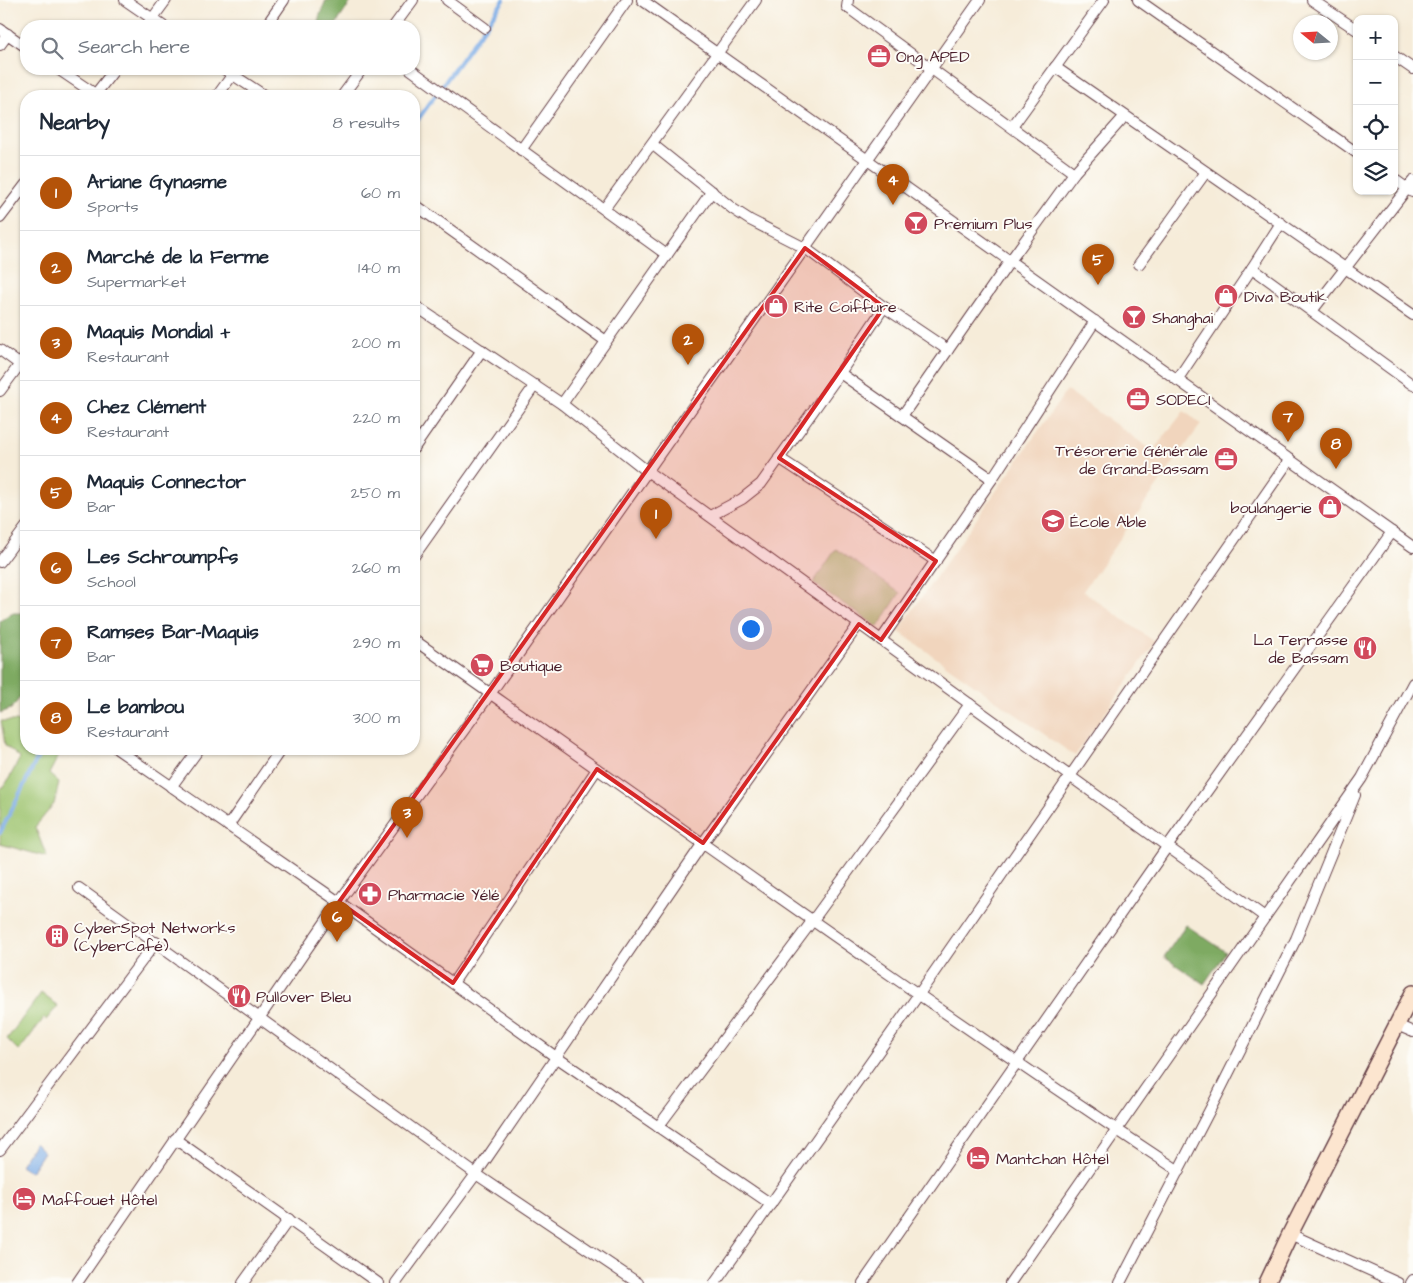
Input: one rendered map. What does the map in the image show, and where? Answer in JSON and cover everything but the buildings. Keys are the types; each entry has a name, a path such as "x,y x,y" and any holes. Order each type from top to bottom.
{"street":[{"path":"126,0 147,20"},
{"path":"152,20 166,0"},
{"path":"270,20 284,0"},
{"path":"399,20 414,0"},
{"path":"447,0 485,28"},
{"path":"521,150 627,0"},
{"path":"642,0 1413,547"},
{"path":"604,210 756,0"},
{"path":"848,0 847,7 1074,173"},
{"path":"76,1283 339,902 490,694 980,0"},
{"path":"1012,127 1104,0"},
{"path":"1138,0 1353,150"},
{"path":"1312,0 1326,4 1353,27"},
{"path":"0,45 4,32 20,43"},
{"path":"1398,59 1413,69"},
{"path":"1055,67 1413,315"},
{"path":"66,75 88,90"},
{"path":"100,90 111,75"},
{"path":"220,90 229,75"},
{"path":"236,75 257,90"},
{"path":"346,90 358,75"},
{"path":"418,75 667,255"},
{"path":"902,416 1074,173 1124,116"},
{"path":"652,144 733,209 804,248 884,307 948,350"},
{"path":"1139,264 1206,172"},
{"path":"1312,311 1411,187 1398,181"},
{"path":"562,404 712,191"},
{"path":"0,218 20,192"},
{"path":"420,208 606,341"},
{"path":"1177,380 1281,223"},
{"path":"1252,268 1413,385"},
{"path":"710,516 753,491 761,484 840,373 884,307"},
{"path":"420,309 562,404 647,471 1265,918"},
{"path":"881,640 992,479 1096,322"},
{"path":"0,350 20,361"},
{"path":"420,439 482,350"},
{"path":"0,392 20,368"},
{"path":"840,373 992,479"},
{"path":"420,547 534,385"},
{"path":"779,458 936,561"},
{"path":"715,1283 919,994 1290,459"},
{"path":"862,1283 1392,532"},
{"path":"0,562 20,535"},
{"path":"396,1283 476,1174 704,843 859,624"},
{"path":"420,644 1017,1064 1179,1171"},
{"path":"1120,1283 1179,1171 1296,939 1362,778 1413,683"},
{"path":"658,1127 813,920 970,704"},
{"path":"126,755 339,902 556,1057 771,1204"},
{"path":"171,787 195,755"},
{"path":"228,826 276,755"},
{"path":"453,983 597,769"},
{"path":"1010,1283 1362,778"},
{"path":"79,888 476,1174 638,1283"},
{"path":"0,1150 156,942"},
{"path":"1267,1283 1290,1234 1413,994"},
{"path":"1397,1025 1413,1032"},
{"path":"175,1139 378,1283"},
{"path":"243,1283 289,1219"},
{"path":"1290,1234 1398,1283"}],"highlighted area":[{"path":"805,248 884,307 779,458 936,561 881,640 859,624 703,843 597,769 453,983 339,902"}],"shaded area":[{"name":"École Able","path":"1067,390 1153,451 1184,411 1201,424 1083,591 1155,642 1075,756 898,631"}],"green space":[{"path":"326,0 352,0 339,20 319,20"},
{"path":"836,549 900,593 878,627 813,583"},
{"path":"11,613 20,613 20,698 11,709 0,713 0,621"},
{"path":"1,721 17,721 20,725 20,755 59,755 49,774 59,783 54,804 35,827 47,857 0,844 0,790 7,782 20,758 5,745"},
{"path":"1186,925 1226,952 1204,984 1164,957"},
{"path":"41,993 58,1006 46,1020 44,1018 19,1051 7,1039"}],"water":[{"path":"35,1143 44,1152 31,1172 20,1165"}],"waterway":[{"path":"420,117 504,0"},
{"path":"0,833 39,755"}],"place":[{"name":"Ong APED","path":"879,56"},
{"name":"Chez Clément","path":"893,205"},
{"name":"Premium Plus","path":"916,223"},
{"name":"Maquis Connector","path":"1098,285"},
{"name":"Diva Boutik","path":"1226,296"},
{"name":"Rite Coiffure","path":"776,306"},
{"name":"Shanghai","path":"1134,317"},
{"name":"Marché de la Ferme","path":"688,365"},
{"name":"SODECI","path":"1138,399"},
{"name":"Ramses Bar-Maquis","path":"1288,442"},
{"name":"Trésorerie Générale de Grand-Bassam","path":"1226,459"},
{"name":"Le bambou","path":"1336,469"},
{"name":"boulangerie","path":"1330,507"},
{"name":"École Able","path":"1053,521"},
{"name":"Ariane Gynasme","path":"656,539"},
{"name":"La Terrasse de Bassam","path":"1365,648"},
{"name":"Boutique","path":"482,665"},
{"name":"Maquis Mondial +","path":"407,838"},
{"name":"Pharmacie Yélé","path":"370,894"},
{"name":"CyberSpot Networks (CyberCafé)","path":"57,936"},
{"name":"Les Schroumpfs","path":"337,942"},
{"name":"Pullover Bleu","path":"239,996"},
{"name":"Mantchan Hôtel","path":"978,1158"},
{"name":"Maffouet Hôtel","path":"24,1199"}]}
